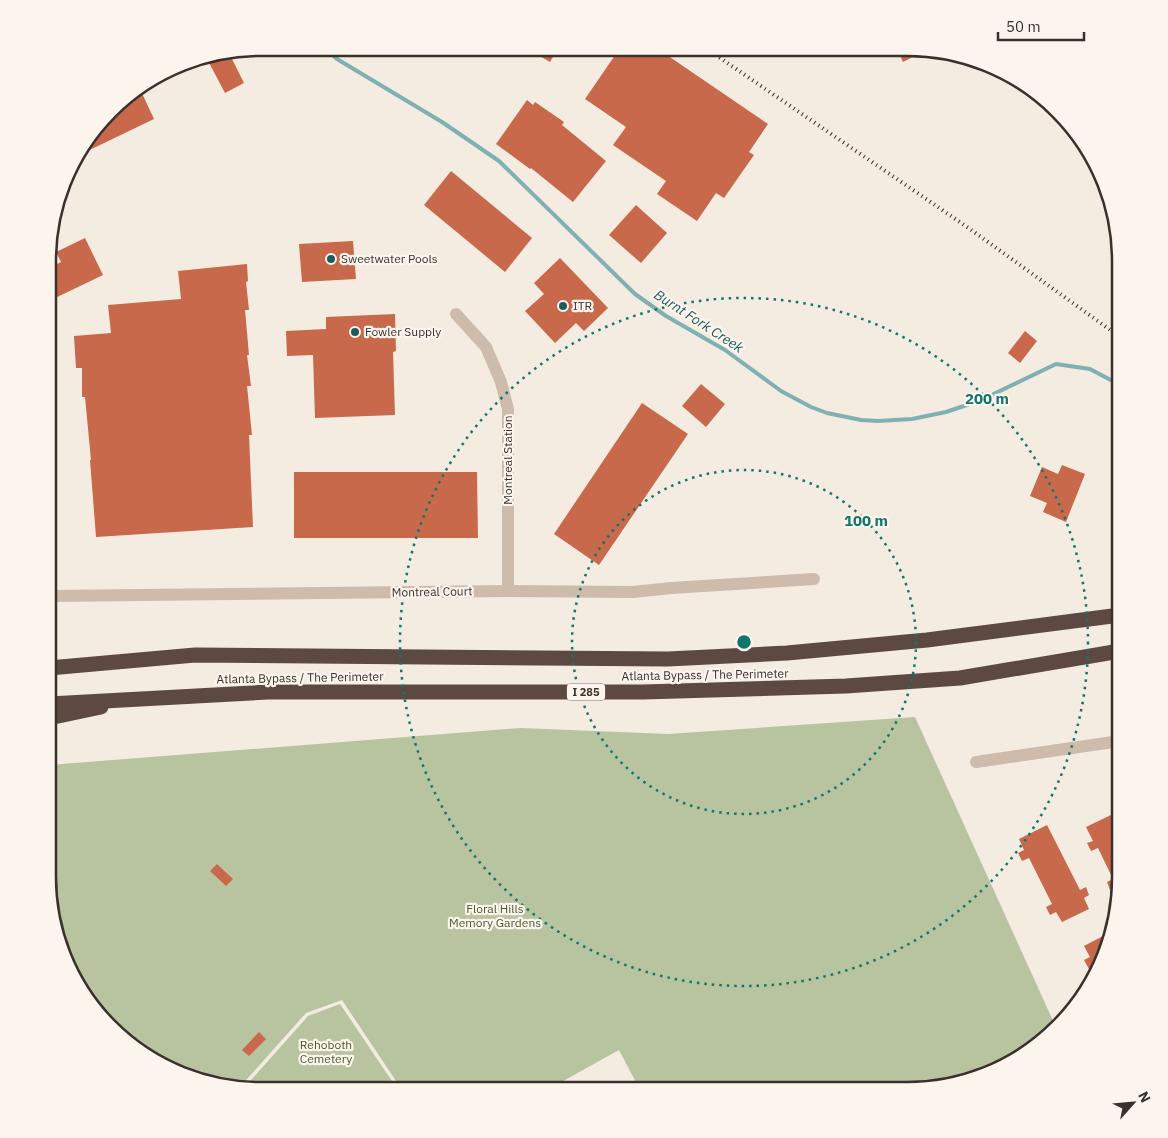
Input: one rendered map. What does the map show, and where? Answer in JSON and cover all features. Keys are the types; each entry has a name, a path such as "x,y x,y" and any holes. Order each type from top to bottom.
{"highway":[{"name":"Atlanta Bypass / The Perimeter","path":"56,667 196,655 668,659 787,653 927,640 1112,616"},
{"name":"Atlanta Bypass / The Perimeter","path":"56,704 268,692 643,692 846,686 960,678 1112,653"},
{"path":"56,717 145,698"}],"street":[{"name":"Montreal Station","path":"456,314 486,346 501,382 508,409 508,592"},
{"name":"Montreal Court","path":"56,596 633,592 814,578"},
{"path":"976,762 1112,742"}],"green space":[{"name":"Floral Hills Memory Gardens","path":"915,717 1053,1021 1021,1047 997,1061 960,1075 933,1080 907,1082 636,1082 619,1050 561,1082 397,1082 342,1000 306,1013 245,1081 235,1080 208,1075 171,1061 147,1047 126,1031 107,1012 91,991 77,967 67,943 60,917 56,877 56,764 521,728 668,734"},
{"name":"Rehoboth Cemetery","path":"340,1004 393,1082 250,1081 308,1016"}],"building":[{"path":"540,56 553,56 550,62"},
{"path":"615,56 668,56 768,124 749,152 754,155 724,198 716,193 697,221 657,194 666,181 613,145 626,127 585,99"},
{"path":"900,56 914,57 903,62"},
{"path":"232,58 244,83 225,93 209,63"},
{"path":"142,94 154,119 89,150 116,116"},
{"path":"527,100 533,105 535,102 564,122 562,125 606,161 573,202 531,168 496,144"},
{"path":"451,171 532,238 505,272 424,205"},
{"path":"636,205 667,233 641,263 609,235"},
{"path":"85,238 103,275 56,298 56,264 61,262 57,252"},
{"path":"353,241 356,279 302,282 299,244"},
{"path":"560,258 608,308 584,331 576,323 555,343 525,311 544,294 534,283"},
{"path":"247,264 248,281 246,282 249,310 245,310 249,355 247,355 251,386 247,386 252,435 249,435 253,527 96,537 85,397 82,397 82,368 76,368 74,336 111,333 108,305 181,299 178,271"},
{"path":"395,314 396,351 393,352 395,415 315,418 313,355 287,356 286,331 326,329 326,317"},
{"path":"1025,331 1037,341 1020,363 1008,353"},
{"path":"701,384 725,404 706,427 682,406"},
{"path":"642,403 688,434 599,565 554,534"},
{"path":"1062,465 1085,474 1066,522 1043,512 1047,503 1030,496 1042,467 1058,474"},
{"path":"294,472 477,472 478,538 294,538"},
{"path":"1112,814 1112,877 1098,848 1091,851 1087,843 1093,841 1086,827"},
{"path":"1047,825 1080,890 1086,887 1089,895 1084,898 1089,909 1062,922 1056,912 1050,915 1046,907 1052,904 1029,858 1022,861 1018,853 1024,850 1019,839"},
{"path":"217,864 233,879 226,886 210,871"},
{"path":"1112,880 1110,890 1107,882"},
{"path":"1103,936 1089,969 1084,960 1090,957 1084,946"},
{"path":"259,1032 266,1039 249,1056 242,1050"}],"waterway":[{"name":"Burnt Fork Creek","path":"334,56 442,122 499,161 635,294 666,316 725,350 781,391 811,407 827,413 861,420 912,419 946,412 979,401 1056,364 1090,369 1112,381"}],"railway":[{"path":"717,56 970,229 1112,331"}],"place":[{"name":"Sweetwater Pools","path":"331,259"},
{"name":"ITR","path":"563,306"},
{"name":"Fowler Supply","path":"355,332"}]}
